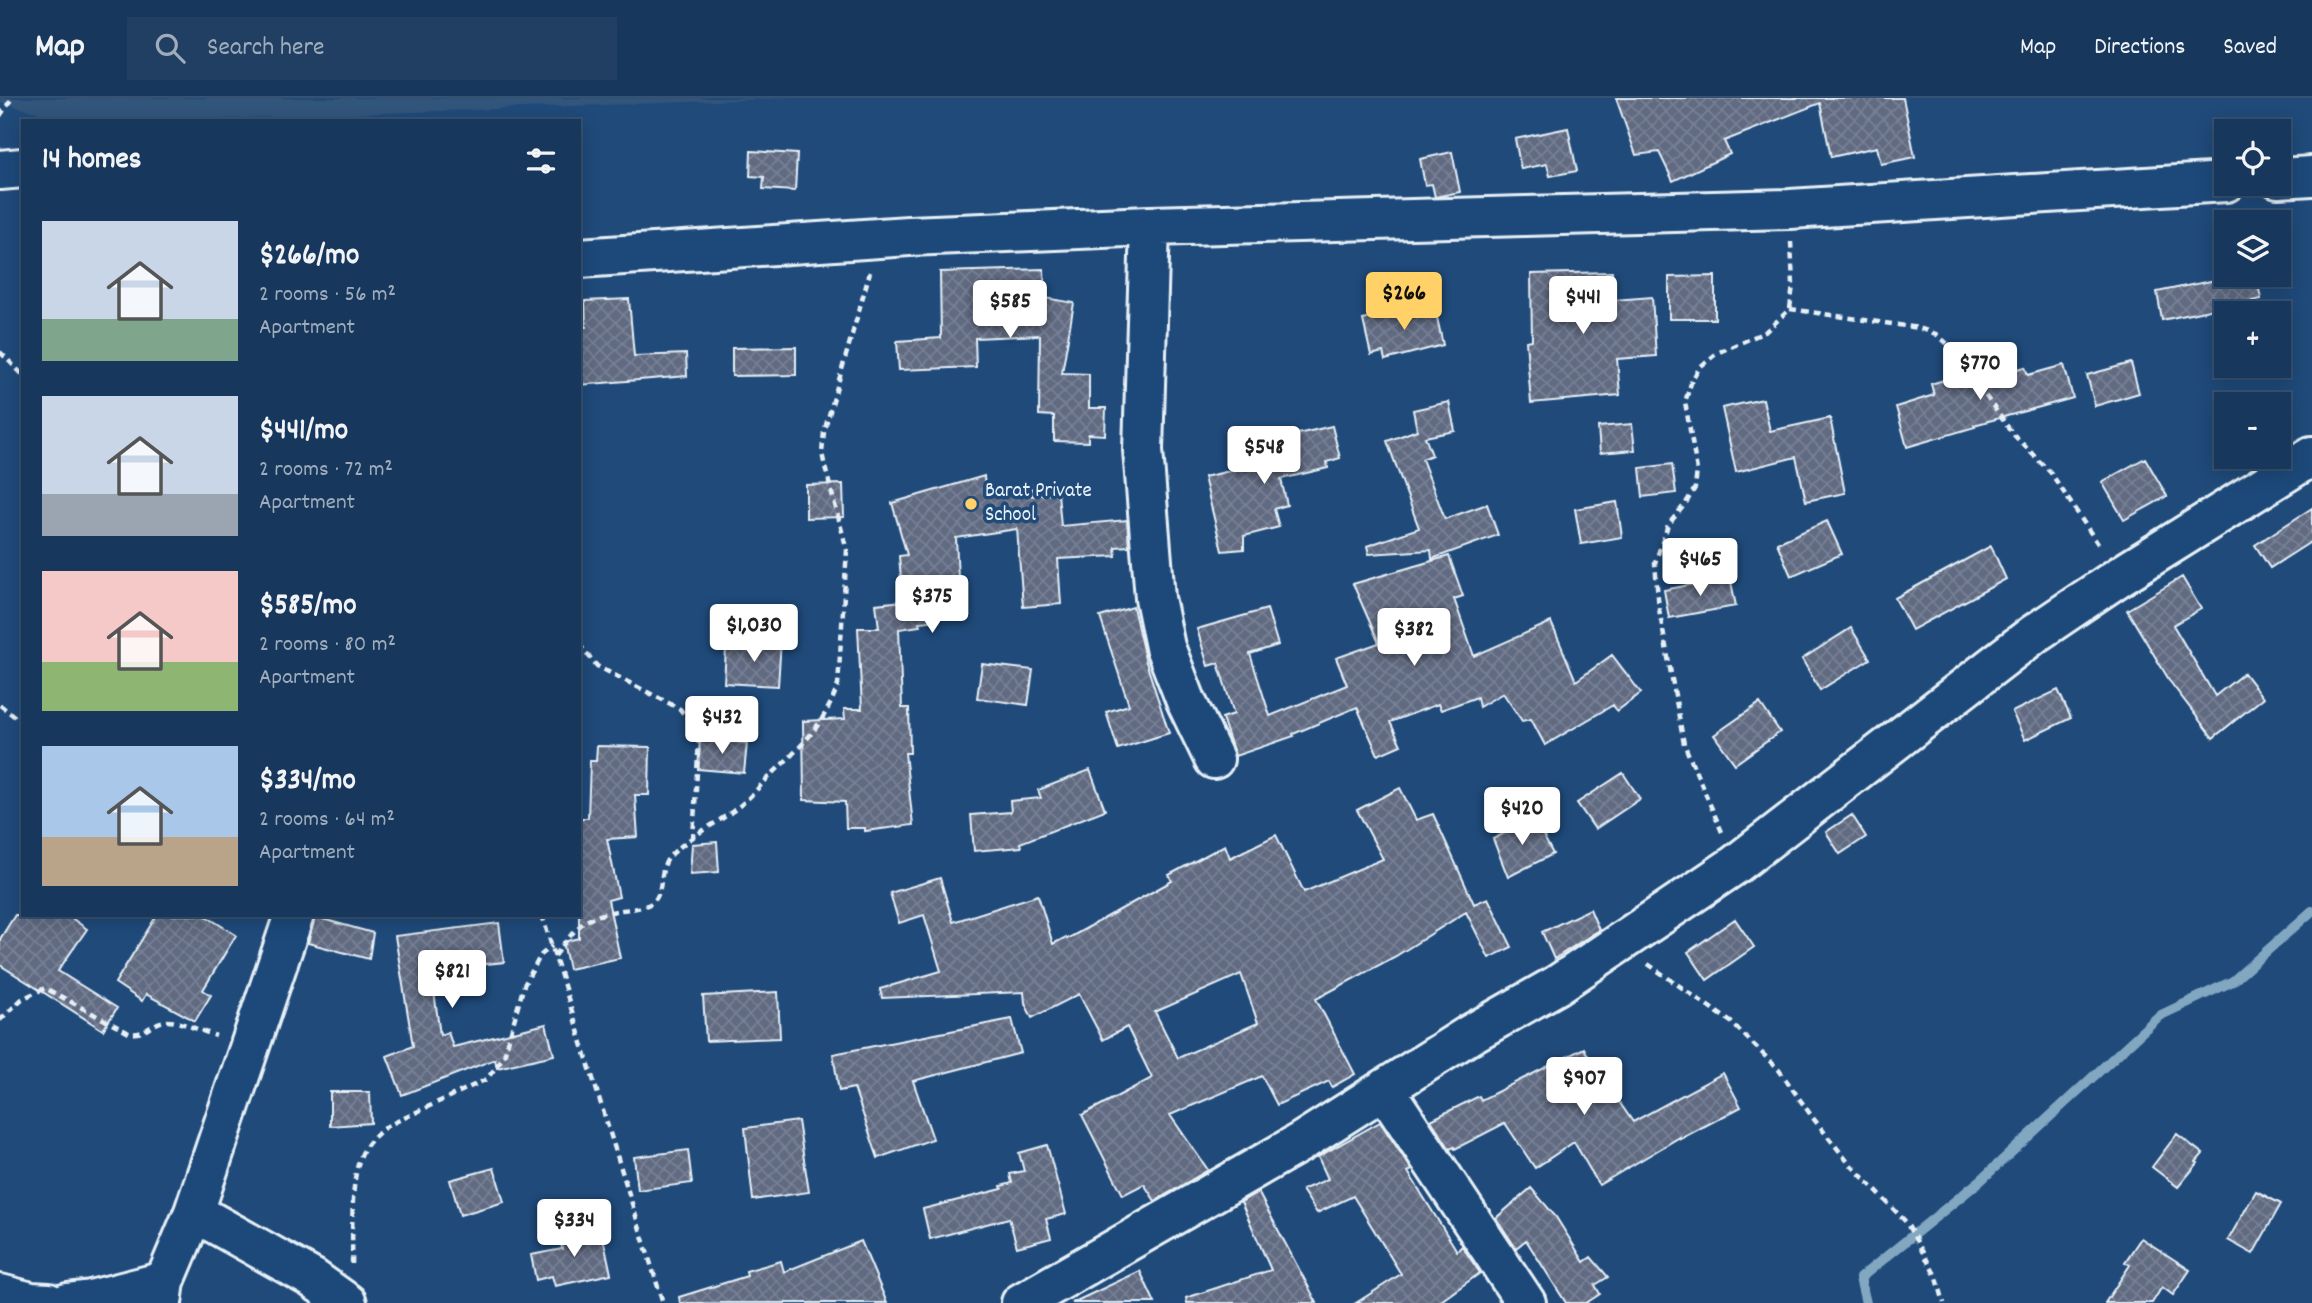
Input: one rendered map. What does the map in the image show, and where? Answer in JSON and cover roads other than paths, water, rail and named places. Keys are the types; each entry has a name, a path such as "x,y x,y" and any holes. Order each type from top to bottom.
{"street":[{"path":"0,170 21,168"},
{"path":"2291,177 2312,176"},
{"path":"581,258 880,238 1150,226 1790,209 2214,183"},
{"path":"1150,226 1143,450 1155,598 1165,647 1186,701 1214,758"},
{"path":"1021,1303 1301,1142 1469,1035 1557,985 1735,865 2034,634 2120,576 2312,456"},
{"path":"67,1303 163,1292 194,1212 293,917"},
{"path":"1385,1090 1526,1303"},
{"path":"194,1212 312,1278 349,1290"},
{"path":"0,1294 49,1303"}],"waterway":[{"path":"1866,1303 1860,1278 1980,1181 2159,1016 2233,981 2312,911"}],"place":[{"name":"Barat Private School","path":"971,504"}]}
